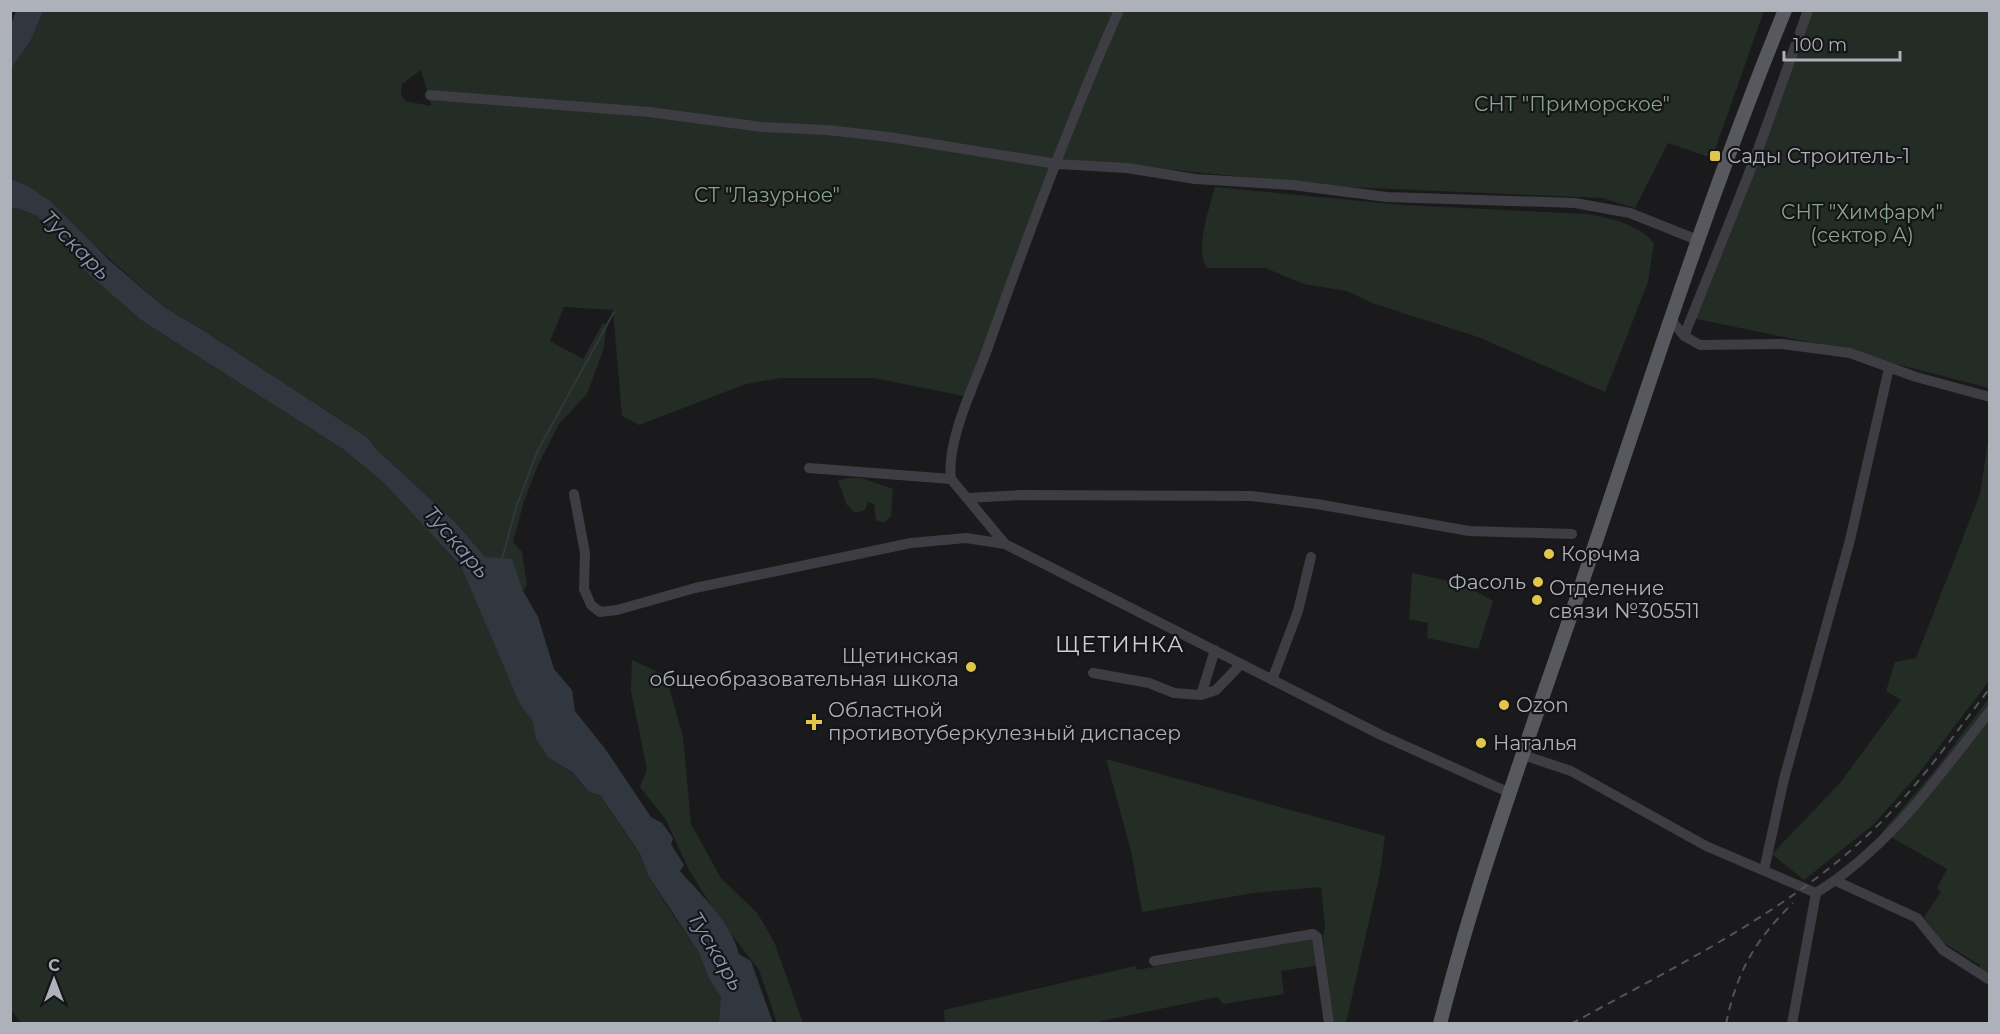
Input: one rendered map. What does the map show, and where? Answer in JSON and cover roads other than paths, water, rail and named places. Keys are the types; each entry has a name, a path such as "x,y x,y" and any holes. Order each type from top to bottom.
{"main road":[{"path":"1440,1023 1474,900 1510,793 1737,132 1785,10"}],"street":[{"path":"1005,544 951,479 952,456 959,426 1018,259 1091,73 1119,10"},
{"path":"1684,336 1756,156 1808,10"},
{"path":"430,95 649,112 706,122 890,137 1057,164 1127,168 1195,179 1292,185 1387,196 1544,201 1609,207 1700,241"},
{"path":"1672,321 1684,336 1700,345 1782,344 1850,353 1889,368 1989,397"},
{"path":"1764,870 1784,779 1858,506 1889,368"},
{"path":"809,468 951,479"},
{"path":"574,494 585,553 584,589 591,605 600,612 617,610 695,588 911,543 966,538 1005,544 1382,735 1510,793"},
{"path":"967,498 1002,495 1251,496 1317,504 1469,531 1572,534"},
{"path":"1272,680 1295,619 1311,557"},
{"path":"1201,695 1215,650"},
{"path":"1092,673 1149,683 1174,693 1201,695 1216,690 1241,664"},
{"path":"1792,1023 1816,893 1836,881 1869,855 1904,820 1989,711"},
{"path":"1523,756 1571,771 1706,846 1816,893"},
{"path":"1836,881 1917,918 1943,950 1989,980"},
{"path":"1154,961 1312,934 1317,937 1320,951 1329,1023"}],"water":[{"path":"16,11 43,11 31,40 11,69 11,25"},
{"name":"Тускарь","path":"11,179 26,185 49,200 109,260 164,307 368,438 374,447 456,523 485,557 512,559 523,591 538,617 554,669 572,690 575,711 606,750 651,817 662,823 673,838 671,844 684,865 680,871 722,920 739,954 751,961 773,1023 719,1023 721,997 709,978 698,951 649,877 640,854 601,796 588,791 573,773 548,757 536,739 532,720 520,704 461,566 385,484 343,449 141,320 86,272 64,240 37,216 11,208"}],"waterway":[{"path":"502,559 516,508 537,452 614,312"}],"railway":[{"path":"1571,1024 1730,936 1806,886 1841,859 1905,796 1935,761 1990,688"},
{"path":"1726,1024 1730,1005 1749,957 1768,930 1793,903"}],"place":[{"name":"Сады Строитель-1","path":"1715,156"},
{"name":"Корчма","path":"1549,554"},
{"name":"Фасоль","path":"1538,582"},
{"name":"Отделение связи №305511","path":"1537,600"},
{"name":"Щетинская общеобразовательная школа","path":"971,667"},
{"name":"Ozon","path":"1504,705"},
{"name":"Областной противотуберкулезный диспасер","path":"814,722"},
{"name":"Наталья","path":"1481,743"}],"district":[{"name":"ЩЕТИНКА","path":"1120,644"}],"park label":[{"name":"СНТ \"Приморское\"","path":"1572,104"},
{"name":"СТ \"Лазурное\"","path":"767,195"},
{"name":"СНТ \"Химфарм\" (сектор А)","path":"1862,224"}]}
